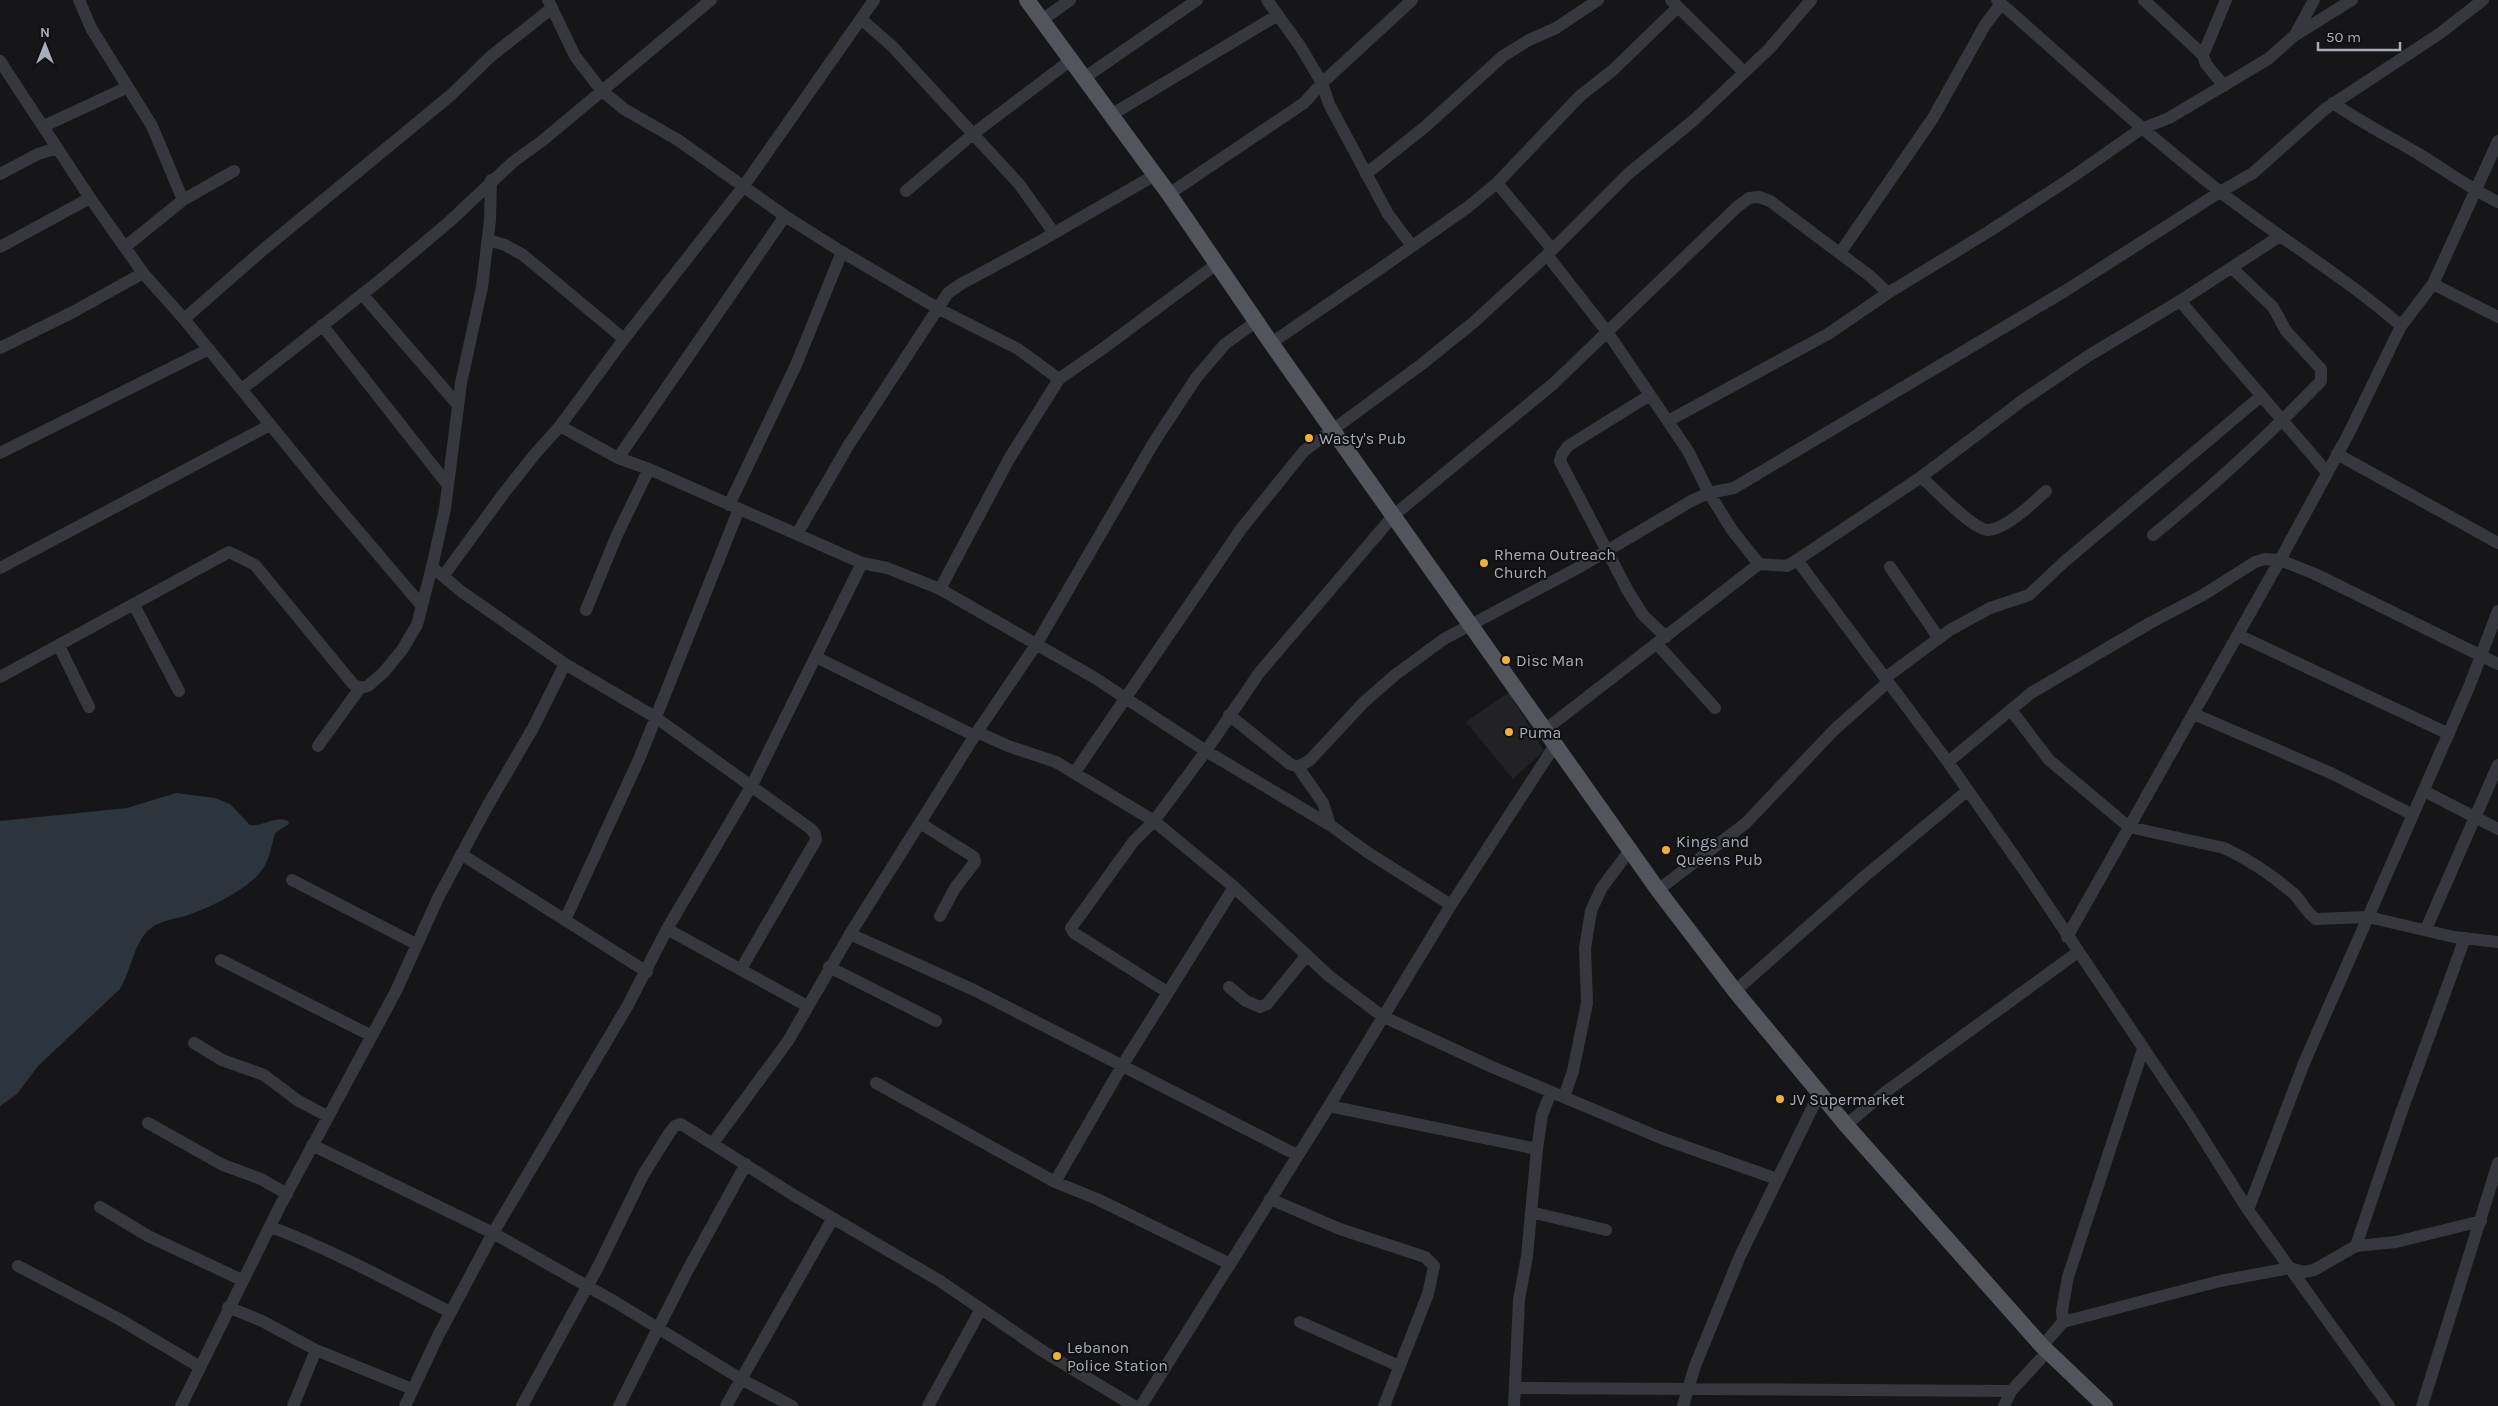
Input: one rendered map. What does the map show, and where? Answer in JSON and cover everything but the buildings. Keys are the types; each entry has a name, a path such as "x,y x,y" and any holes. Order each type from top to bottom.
{"main road":[{"path":"1027,0 1218,263 1271,343 1546,729 1555,745 1658,890 1735,991 1846,1125 2045,1348 2105,1406"}],"street":[{"path":"79,0 91,28 152,126 183,200"},
{"path":"242,389 362,294 448,222 492,180 570,118 601,90 711,0"},
{"path":"444,576 535,454 560,426 624,339 743,187 874,0"},
{"path":"1042,20 1070,0"},
{"path":"1084,78 1196,0"},
{"path":"1267,0 1322,83 1329,104 1388,214 1412,246"},
{"path":"1169,194 1304,103 1322,83 1412,0"},
{"path":"1366,174 1426,126 1503,56 1529,40 1556,28 1598,0"},
{"path":"1075,772 1124,697 1177,625 1241,529 1304,451 1332,428 1444,346 1550,252 1621,180 1694,120 1770,48 1811,0"},
{"path":"2144,0 2203,55 2206,64 2224,86"},
{"path":"2203,55 2226,0"},
{"path":"2294,36 2314,0"},
{"path":"1668,422 1828,334 1888,293 1988,232 2141,129 2169,118 2224,86 2268,59 2294,36 2352,0"},
{"path":"1298,767 1310,760 1364,702 1444,639 1609,551 1693,500 1709,493 1734,488 1863,413 2073,286 2253,173 2333,103 2438,34 2483,0"},
{"path":"1840,253 1933,118 1999,2 2112,100 2141,129 2220,192 2331,272 2401,326"},
{"path":"184,319 264,249 450,96 490,57 550,4 576,56 601,90 641,121 678,140 785,216 842,252 940,309 1018,350 1059,379"},
{"path":"1271,343 1468,207 1497,183 1580,96 1613,70 1674,4 1744,72"},
{"path":"1111,115 1278,16"},
{"path":"860,19 892,46 1019,184 1054,233"},
{"path":"906,191 973,134 1071,60"},
{"path":"0,61 90,198 143,273 184,319 270,426 422,606"},
{"path":"44,126 128,87"},
{"path":"2333,103 2475,190 2498,202"},
{"path":"2067,937 2280,560 2401,326 2433,284 2498,141"},
{"path":"0,174 38,154 57,148"},
{"path":"125,247 183,200 234,171"},
{"path":"798,534 848,446 940,309 948,294 960,284 1155,175"},
{"path":"318,746 360,688 368,686 384,672 402,650 417,626 432,567 448,485 458,405 471,330 482,287 488,240 492,180"},
{"path":"1497,183 1550,252 1608,333 1688,451 1709,493 1732,530 1759,564"},
{"path":"1168,992 1074,933 1071,928 1133,842 1154,821 1206,751 1265,665 1394,515 1553,384 1608,333 1717,225 1749,198 1758,197 1770,201 1840,253 1888,293"},
{"path":"0,247 90,198"},
{"path":"618,458 785,216"},
{"path":"1546,729 1759,564 1787,566 1797,560 1921,477 2023,400 2088,356 2180,301 2280,236"},
{"path":"488,240 505,245 523,255 624,339"},
{"path":"565,920 640,757 734,507 796,365 842,252"},
{"path":"940,589 1009,459 1059,379 1106,348 1218,263"},
{"path":"2153,535 2195,501 2282,422 2321,381 2323,374 2321,369 2286,331 2273,307 2232,268"},
{"path":"0,348 73,312 143,273"},
{"path":"2433,284 2498,317"},
{"path":"362,294 458,405"},
{"path":"2180,301 2326,471"},
{"path":"713,1143 788,1041 829,967 976,734 1036,646 1154,442 1196,378 1225,344 1257,321"},
{"path":"322,325 448,485"},
{"path":"0,453 209,350"},
{"path":"1650,395 1568,446 1562,454 1560,461 1643,615 1715,708"},
{"path":"1658,890 1746,822 1834,730 1886,680 1938,637 1990,608 2029,594 2064,562 2260,396"},
{"path":"0,568 270,426"},
{"path":"560,426 618,458 862,563 887,568 940,589 1124,697 1206,751 1330,824 1367,852 1451,905"},
{"path":"2336,454 2498,543"},
{"path":"586,610 617,535 649,470"},
{"path":"1921,477 1967,518 1986,530 1995,529 2006,522 2046,491"},
{"path":"0,678 229,552 236,553 255,565 353,684 360,688"},
{"path":"1948,762 2031,693 2150,623 2203,595 2255,562 2265,559 2280,560 2314,574 2498,664"},
{"path":"1797,560 1948,762 2026,873 2248,1210 2389,1406"},
{"path":"405,1406 450,1312 493,1233 647,972 667,929 752,785 862,563"},
{"path":"432,567 462,592 565,664 655,717 752,785 815,834 816,840 741,969"},
{"path":"1890,567 1938,637"},
{"path":"134,605 179,691"},
{"path":"2248,1210 2304,1063 2449,734 2498,612"},
{"path":"2238,635 2449,734"},
{"path":"59,646 89,707"},
{"path":"816,657 976,734 1056,762 1154,821 1234,887 1306,955 1356,998 1382,1016 1551,1092 1661,1138 1777,1179"},
{"path":"181,1406 228,1307 271,1227 286,1194 370,1035 396,991 416,944 461,854 533,728 565,664"},
{"path":"2011,710 2049,760 2129,827 2224,848 2237,854 2294,894 2310,916 2316,919 2368,917 2465,938 2498,942"},
{"path":"2194,714 2333,774 2413,815"},
{"path":"1229,715 1290,764 1298,767 1323,804 1330,824"},
{"path":"1142,1406 1451,905 1555,745"},
{"path":"2426,930 2498,765"},
{"path":"1735,991 1865,876 1967,791"},
{"path":"2424,791 2498,829"},
{"path":"920,823 974,857 975,862 955,888 940,916"},
{"path":"1564,1097 1573,1071 1587,1003 1585,948 1591,911 1601,889 1630,850"},
{"path":"461,854 647,972"},
{"path":"292,880 416,944"},
{"path":"1055,1182 1122,1066 1234,887"},
{"path":"667,929 807,1006"},
{"path":"850,934 974,990 1297,1155"},
{"path":"2356,1246 2401,1113 2465,938"},
{"path":"1846,1125 1898,1083 2078,952"},
{"path":"1229,987 1246,1001 1260,1007 1267,1004 1306,955"},
{"path":"221,960 370,1035"},
{"path":"829,967 936,1021"},
{"path":"194,1043 222,1060 264,1075 297,1100 327,1116"},
{"path":"2004,1406 2011,1391 2063,1322 2062,1310 2068,1277 2143,1049"},
{"path":"876,1083 1055,1182 1097,1199 1230,1264"},
{"path":"1514,1406 1519,1300 1531,1212 1536,1149 1542,1115 1551,1092"},
{"path":"1683,1406 1688,1388 1740,1256 1820,1092"},
{"path":"1328,1106 1536,1149"},
{"path":"148,1123 222,1165 261,1180 286,1194"},
{"path":"522,1406 599,1265 643,1175 675,1126 681,1124 833,1218 940,1281 1041,1350 1134,1406"},
{"path":"312,1145 493,1233 741,1379 792,1406"},
{"path":"2422,1406 2498,1163"},
{"path":"619,1406 746,1164"},
{"path":"1270,1199 1340,1228 1390,1244 1431,1262 1434,1273 1428,1294 1384,1406"},
{"path":"100,1207 148,1236 242,1280"},
{"path":"1531,1212 1606,1230"},
{"path":"726,1406 833,1218"},
{"path":"2063,1322 2177,1290 2290,1268 2304,1272 2314,1270 2356,1246 2396,1242 2481,1221"},
{"path":"271,1227 298,1237 450,1312"},
{"path":"18,1266 119,1319 200,1367"},
{"path":"228,1307 262,1321 316,1350 412,1389"},
{"path":"928,1406 982,1310"},
{"path":"1300,1322 1399,1366"},
{"path":"294,1406 316,1350"},
{"path":"1514,1388 2011,1391"}],"shaded area":[{"path":"1509,692 1544,751 1513,779 1466,722"},
{"path":"176,793 215,798 230,804 250,825 279,819 288,821 289,824 275,833 265,866 251,881 225,899 206,908 159,923 151,928 141,940 120,989 38,1066 17,1094 0,1106 0,821 127,808"}],"place":[{"name":"Wasty's Pub","path":"1309,438"},
{"name":"Rhema Outreach Church","path":"1484,563"},
{"name":"Disc Man","path":"1506,660"},
{"name":"Puma","path":"1509,732"},
{"name":"Kings and Queens Pub","path":"1666,850"},
{"name":"JV Supermarket","path":"1780,1099"},
{"name":"Lebanon Police Station","path":"1057,1356"}]}
